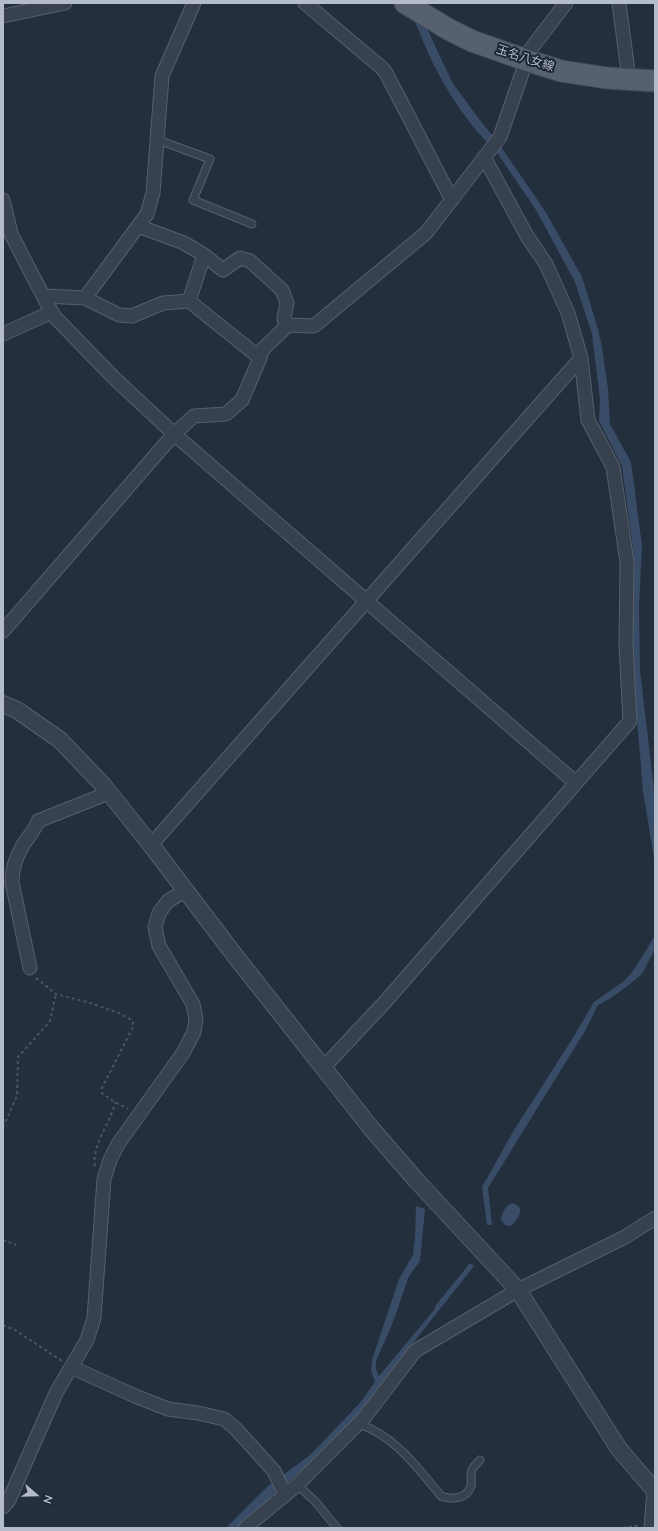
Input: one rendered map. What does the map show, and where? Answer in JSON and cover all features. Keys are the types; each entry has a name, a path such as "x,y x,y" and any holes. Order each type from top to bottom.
{"main road":[{"name":"玉名八女線","path":"405,3 472,41 561,71 607,78 655,81"}],"street":[{"path":"3,16 65,3"},
{"path":"85,298 147,214 153,193 162,76 194,3"},
{"path":"305,3 386,73 452,200"},
{"path":"3,631 174,434 194,416 226,414 242,400 262,350 288,325 314,326 426,233 500,137 530,50 566,3"},
{"path":"619,3 629,79"},
{"path":"324,1067 385,1002 630,721 626,645 627,562 612,466 588,420 581,358 568,312 546,264 527,236 488,153"},
{"path":"3,200 7,235 45,296 53,315 113,377 174,434 576,783"},
{"path":"138,226 184,243 204,255 222,270 240,258 250,261 282,290 287,303 284,318 286,327"},
{"path":"189,301 204,255"},
{"path":"45,296 85,298 119,315 132,316 163,304 189,301 260,358"},
{"path":"3,334 52,312"},
{"path":"152,845 581,358"},
{"path":"3,704 17,710 60,740 103,785 152,845 236,957 372,1128 416,1180 518,1290 619,1449 655,1491 651,1526"},
{"path":"30,968 8,884 12,870 22,846 35,829 38,821 101,796"},
{"path":"3,1507 9,1500 56,1393 87,1340 94,1318 104,1179 110,1160 118,1144 183,1053 194,1032 196,1019 193,1004 159,946 155,927 159,913 168,901 186,890"},
{"path":"245,1528 297,1485 359,1424 415,1351 518,1290 625,1237 655,1218"},
{"path":"71,1367 168,1409 198,1413 224,1419 236,1429 274,1471 285,1494"}],"lane":[{"path":"158,140 210,159 193,200 252,224"},
{"path":"359,1424 368,1427 387,1438 409,1458 441,1496 447,1499 458,1498 465,1494 471,1486 472,1470 480,1460"},
{"path":"297,1485 315,1501 337,1528"}],"path":[{"path":"30,968 36,978 56,994 120,1013 133,1021 133,1027 102,1088 102,1093 115,1102 140,1115"},
{"path":"3,1127 17,1096 18,1057 50,1022 56,994"},
{"path":"104,1179 96,1168 94,1158 96,1148 105,1130 115,1102"},
{"path":"3,1240 16,1245"},
{"path":"3,1325 15,1330 71,1367"},
{"path":"623,1528 651,1526"}],"water":[{"path":"415,3 452,82 499,144 545,211 582,277 598,329 608,389 610,424 631,462 642,546 639,608 640,670 655,798 655,864 643,791 633,669 633,548 622,466 599,421 600,399 592,334 575,282 536,210 496,151 473,127 452,98 443,82 427,51 415,20"},
{"path":"655,936 655,949 642,974 611,998 598,1005 585,1031 488,1188 492,1225 487,1225 482,1187 514,1130 594,1002 624,981 633,971"},
{"path":"512,1203 519,1207 520,1214 513,1224 510,1226 505,1225 501,1220 502,1215 507,1206"},
{"path":"416,1206 425,1209 420,1261 409,1276 393,1322 376,1361 376,1369 379,1376 434,1310 436,1305 470,1263 474,1266 387,1376 364,1409 316,1459 278,1490 252,1515 236,1528 226,1528 269,1485 309,1456 360,1403 375,1382 371,1370 372,1360 399,1279 413,1255"}]}
